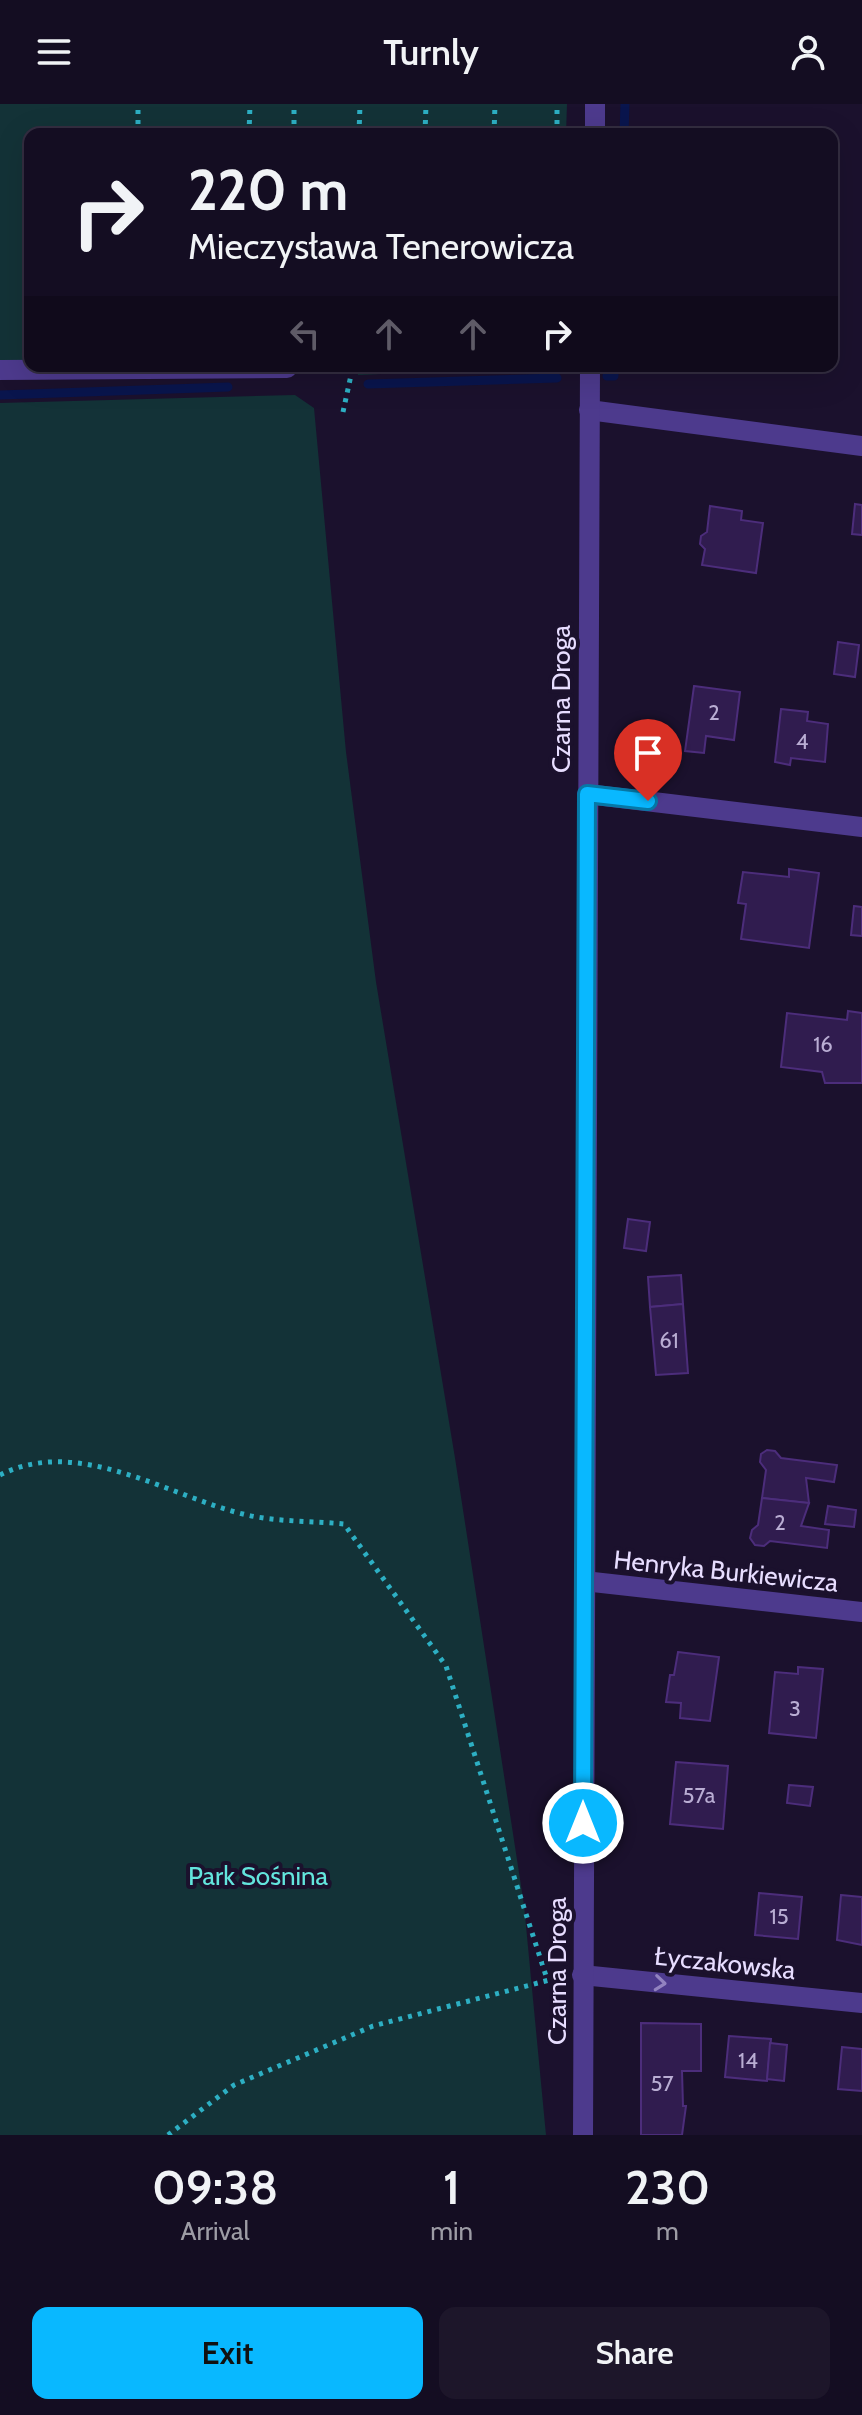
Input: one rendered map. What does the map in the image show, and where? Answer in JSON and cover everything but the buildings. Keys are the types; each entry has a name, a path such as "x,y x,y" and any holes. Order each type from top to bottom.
{"street":[{"path":"595,104 595,128"},
{"path":"0,370 24,370"},
{"name":"Czarna Droga","path":"583,2135 590,372"},
{"path":"589,410 862,446"},
{"path":"587,794 862,827"},
{"name":"Henryka Burkiewicza","path":"584,1581 862,1612"},
{"name":"Łyczakowska","path":"582,1975 862,2003"}],"path":[{"path":"138,104 138,128"},
{"path":"249,128 250,104"},
{"path":"294,104 294,128"},
{"path":"359,128 360,104"},
{"path":"425,128 426,104"},
{"path":"494,128 495,104"},
{"path":"557,104 557,128"},
{"path":"343,412 352,372"},
{"path":"0,1475 25,1462 93,1465 248,1515 344,1524 446,1666 547,1979"},
{"path":"168,2135 234,2085 373,2026 547,1979 582,1975"}],"green space":[{"path":"0,104 567,104 566,128 24,128 24,369 0,379"},
{"path":"358,372 425,372 358,375"},
{"name":"Park Sośnina","path":"295,395 314,408 346,752 376,982 455,1458 524,1905 546,2135 0,2135 0,403"}],"waterway":[{"path":"624,128 625,104"},
{"path":"607,376 614,376 614,372"},
{"path":"368,384 557,378"},
{"path":"0,395 228,387"}],"route":[{"path":"583,1823 587,794 648,801"}]}
